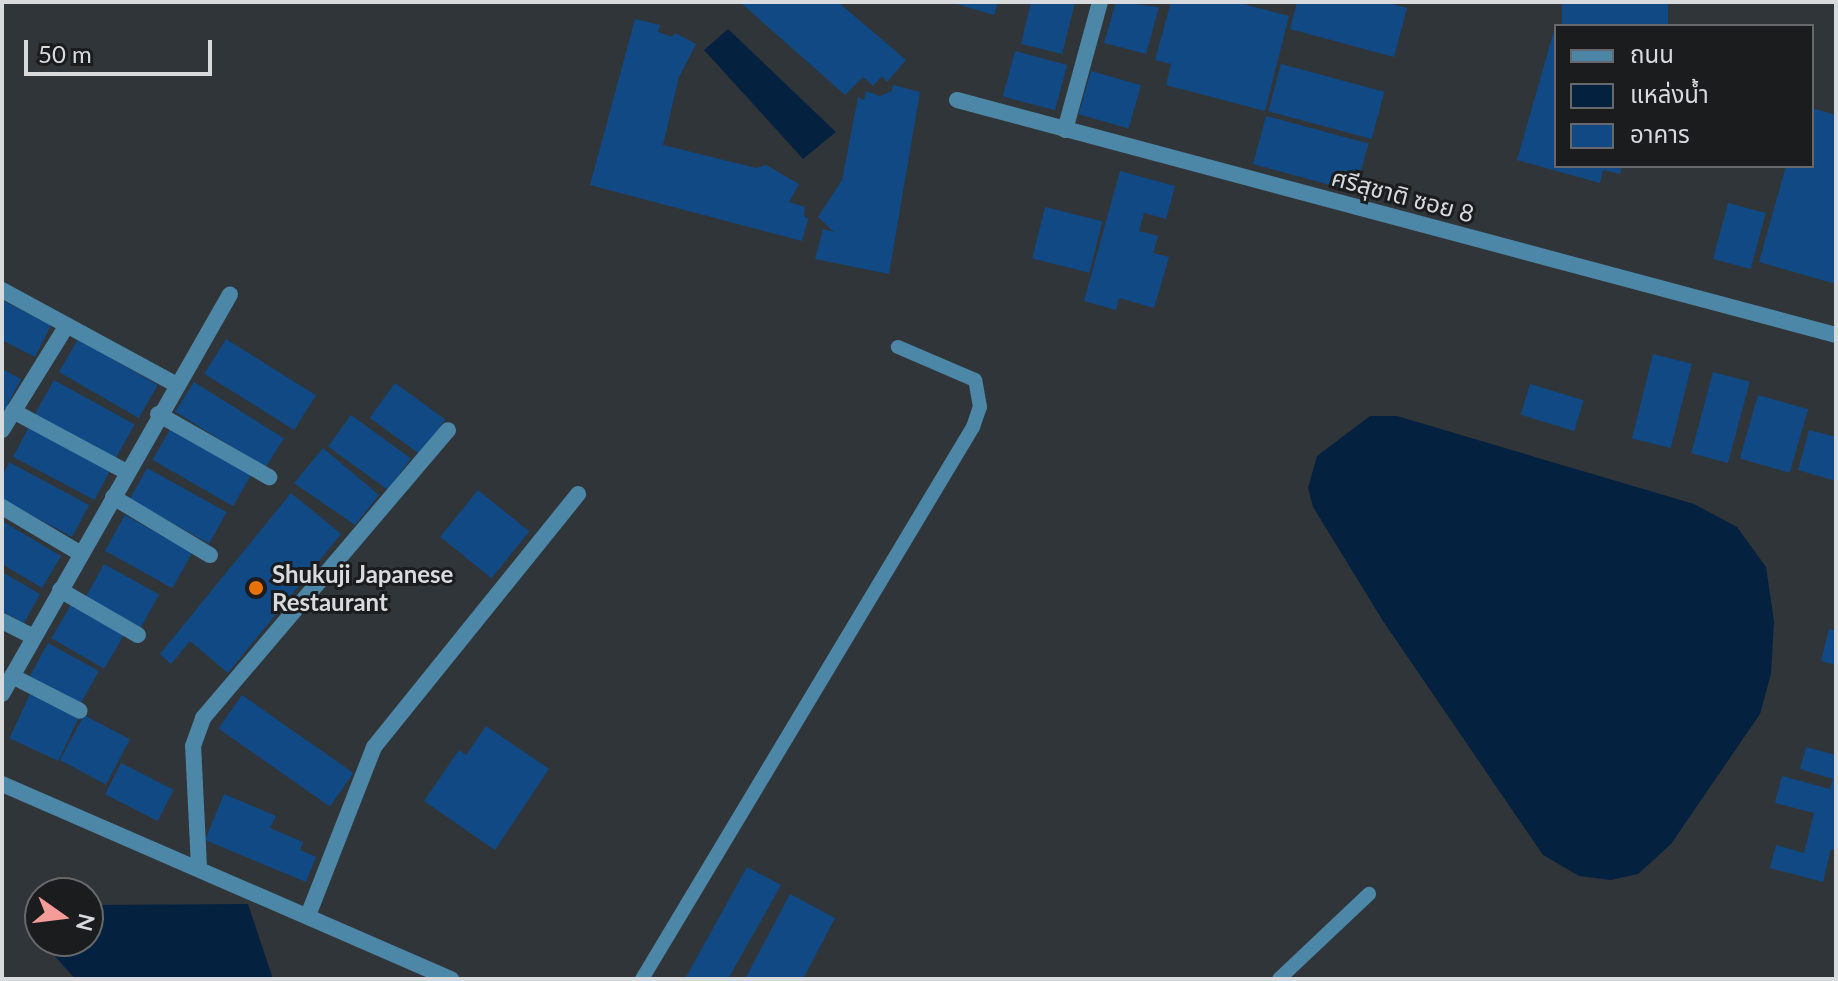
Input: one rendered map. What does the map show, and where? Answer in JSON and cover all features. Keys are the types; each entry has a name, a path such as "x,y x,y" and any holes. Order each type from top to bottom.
{"street":[{"path":"1065,130 1100,2"},
{"name":"ศรีสุชาติ ซอย 8","path":"957,100 1836,335"},
{"path":"2,290 175,384"},
{"path":"2,694 175,384 230,294"},
{"path":"3,428 67,325"},
{"path":"13,411 127,472"},
{"path":"158,414 269,477"},
{"path":"199,867 193,746 203,718 448,430"},
{"path":"309,913 374,747 578,494"},
{"path":"113,497 210,555"},
{"path":"2,507 81,554"},
{"path":"60,590 138,635"},
{"path":"2,621 33,637"},
{"path":"12,676 80,711"},
{"path":"2,784 309,913 451,979"}],"lane":[{"path":"642,979 973,427 980,407 975,380 898,347"},
{"path":"1279,979 1369,894"}],"water":[{"path":"728,29 836,132 803,159 704,50"},
{"path":"1370,416 1397,416 1694,504 1737,527 1766,567 1774,621 1771,674 1760,714 1671,844 1638,874 1611,880 1579,876 1543,855 1383,621 1313,507 1308,488 1317,456"},
{"path":"248,904 273,979 75,979 56,957 104,957 104,905"}],"building":[{"path":"740,2 838,2 906,60 887,82 882,76 873,86 863,77 845,95"},
{"path":"950,2 998,2 994,15"},
{"path":"1031,2 1075,2 1062,54 1021,44"},
{"path":"1116,2 1159,7 1146,54 1104,43"},
{"path":"1171,2 1235,2 1289,16 1265,111 1166,85 1171,64 1155,60"},
{"path":"1297,2 1384,2 1407,8 1394,57 1290,29"},
{"path":"1562,2 1668,2 1668,24 1562,24"},
{"path":"635,19 660,25 658,32 672,37 675,33 696,44 679,77 663,145 756,168 766,165 799,184 789,202 805,207 804,216 808,219 802,241 590,185"},
{"path":"1554,30 1554,168 1622,168 1620,174 1603,170 1600,183 1517,160"},
{"path":"1015,51 1067,65 1055,110 1003,96"},
{"path":"1281,64 1384,92 1372,139 1268,111"},
{"path":"1091,71 1141,85 1129,129 1079,114"},
{"path":"893,85 920,92 889,274 815,259 823,229 834,232 818,217 842,180 858,97 864,100 866,91 880,96 892,91"},
{"path":"1814,109 1836,115 1836,284 1759,262 1785,168 1814,168"},
{"path":"1266,116 1368,143 1355,192 1253,164"},
{"path":"1120,171 1175,186 1166,219 1144,213 1139,231 1158,236 1153,253 1169,257 1154,308 1119,298 1116,310 1084,301"},
{"path":"1728,203 1766,213 1751,269 1713,259"},
{"path":"1045,207 1102,221 1089,273 1032,258"},
{"path":"2,300 51,325 35,357 2,340"},
{"path":"78,339 158,385 139,418 59,372"},
{"path":"226,339 316,395 294,430 204,374"},
{"path":"1653,354 1692,364 1671,448 1632,438"},
{"path":"2,369 21,379 4,411 2,410"},
{"path":"1713,372 1750,382 1728,463 1691,453"},
{"path":"54,380 134,425 115,460 34,416"},
{"path":"194,382 284,438 265,468 175,412"},
{"path":"395,383 445,419 420,454 370,418"},
{"path":"1530,384 1584,400 1574,431 1521,415"},
{"path":"1758,395 1808,409 1790,473 1740,458"},
{"path":"351,415 411,458 388,490 328,447"},
{"path":"30,425 111,468 94,500 13,457"},
{"path":"172,426 253,472 233,506 152,460"},
{"path":"1809,430 1836,437 1836,481 1798,470"},
{"path":"323,448 379,495 355,525 294,483"},
{"path":"9,462 89,505 72,537 2,499 2,477"},
{"path":"147,468 227,512 209,544 130,499"},
{"path":"478,490 529,532 492,578 440,537"},
{"name":"Shukuji Japanese Restaurant","path":"291,493 341,534 228,673 190,641 171,664 160,654"},
{"path":"125,515 192,552 172,588 105,551"},
{"path":"2,521 61,556 42,588 2,564"},
{"path":"104,564 159,595 140,630 85,599"},
{"path":"2,572 40,594 24,623 2,611"},
{"path":"73,601 126,632 104,669 52,638"},
{"path":"1829,629 1836,631 1836,665 1821,661"},
{"path":"48,643 99,671 79,706 29,678"},
{"path":"31,692 80,715 58,761 9,738"},
{"path":"242,695 353,773 330,807 218,729"},
{"path":"84,715 130,739 106,784 60,760"},
{"path":"486,726 549,769 495,850 424,801 459,750 466,755"},
{"path":"1806,747 1836,755 1836,850 1831,849 1823,882 1770,868 1776,845 1804,853 1814,813 1775,803 1782,776 1830,789 1833,779 1800,769"},
{"path":"121,763 174,790 158,821 105,794"},
{"path":"224,794 276,816 270,828 303,842 300,850 316,857 306,882 205,840"},
{"path":"747,867 781,885 728,979 685,979"},
{"path":"790,894 835,918 803,979 745,979"}],"place":[{"name":"Shukuji Japanese Restaurant","path":"256,588"}]}
